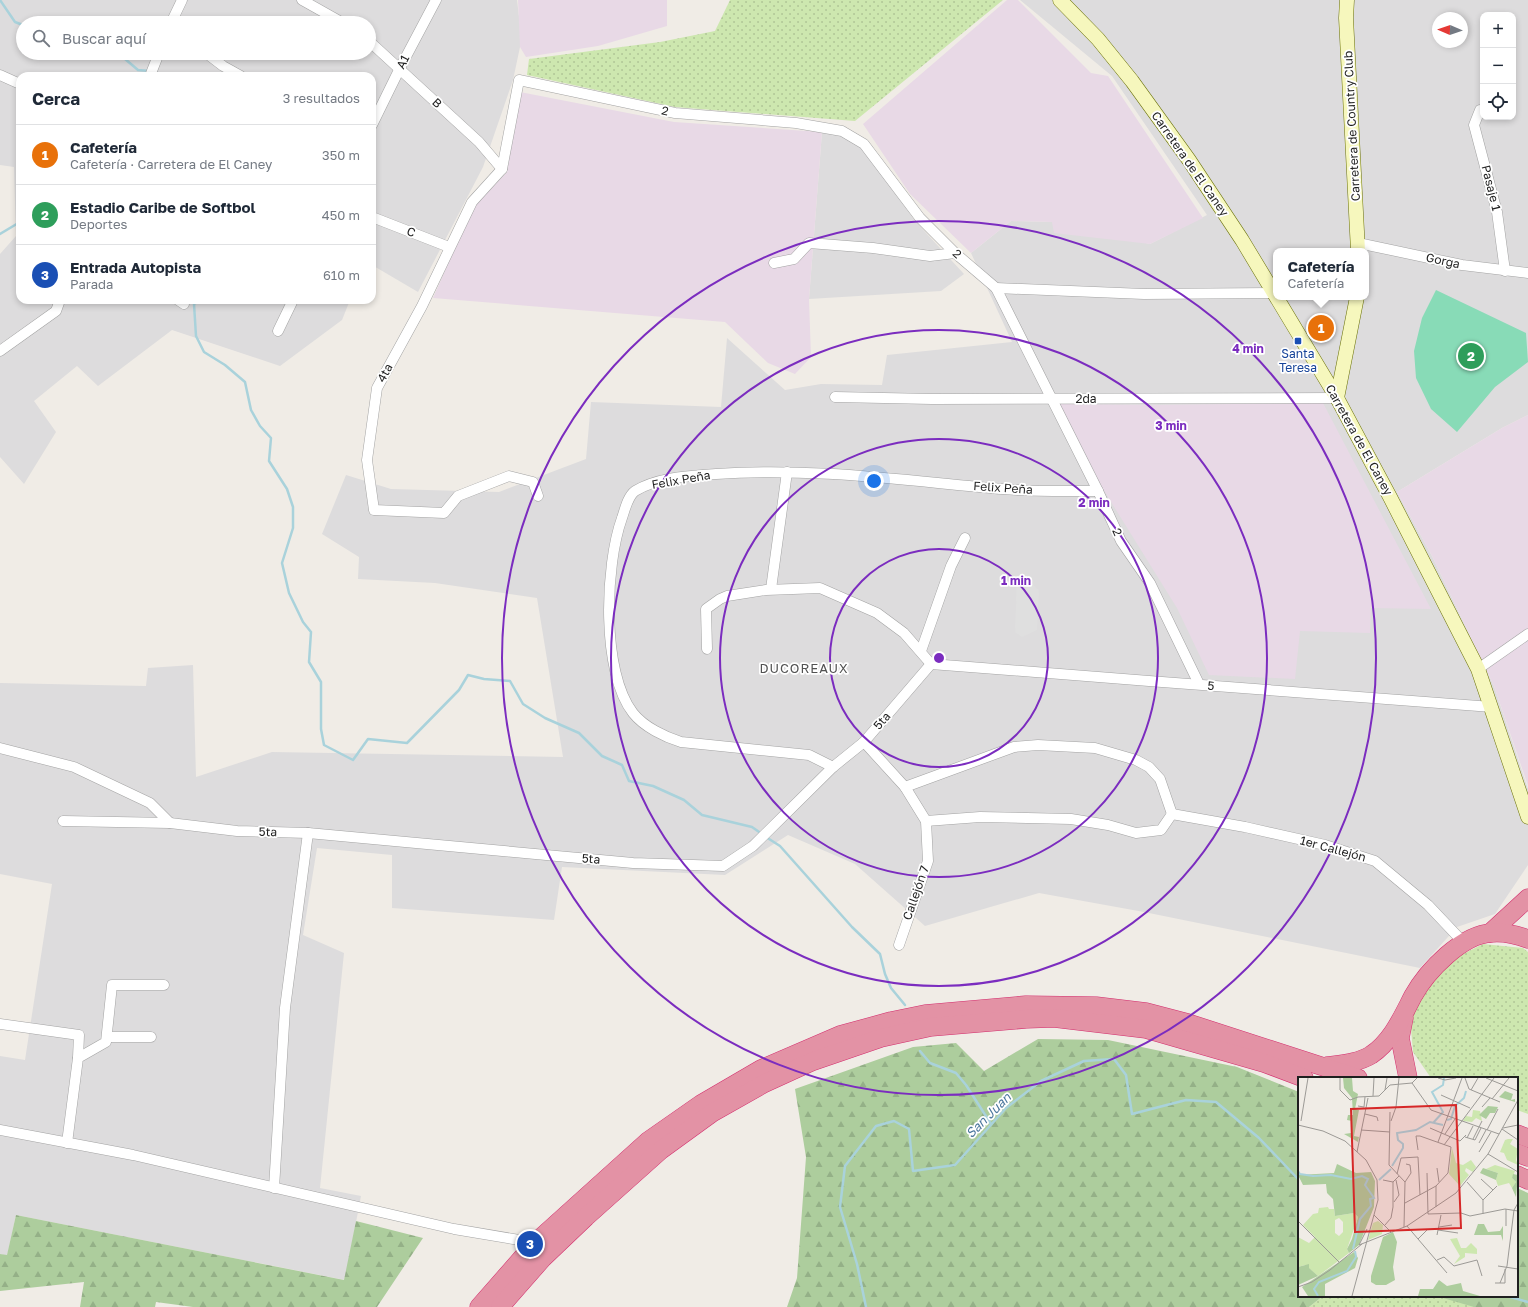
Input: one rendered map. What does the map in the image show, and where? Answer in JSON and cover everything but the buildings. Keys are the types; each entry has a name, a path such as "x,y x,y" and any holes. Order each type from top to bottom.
{"highway":[{"path":"1490,933 1528,898"},
{"path":"1326,1066 1353,1062 1370,1055 1387,1040 1405,1015 1414,995 1432,971 1463,942 1490,933 1503,933 1528,939"},
{"path":"479,1307 540,1250 648,1141 701,1104 762,1069 840,1035 891,1021 925,1014 1026,1005 1096,1006 1146,1012 1188,1023 1326,1066 1355,1077"},
{"path":"1405,1015 1400,1038 1408,1077"},
{"path":"500,1307 540,1250 586,1216 661,1150 712,1113 765,1083 811,1062 846,1049 931,1027 1054,1018 1153,1031 1264,1063 1301,1077"},
{"path":"1518,1134 1528,1138"},
{"path":"1518,1153 1528,1157"},
{"path":"1518,1175 1528,1180"}],"main road":[{"name":"Carretera de El Caney","path":"1060,0 1098,39 1132,81 1216,201 1242,240 1273,292"},
{"name":"Carretera de Country Club","path":"1347,0 1346,18 1358,247"},
{"name":"Carretera de El Caney","path":"1278,300 1337,398 1390,497 1478,669 1528,817"},
{"path":"1337,398 1356,300"}],"street":[{"path":"174,16 182,0"},
{"path":"302,0 331,16"},
{"name":"A1","path":"376,116 436,0"},
{"name":"B","path":"376,47 480,142 502,169"},
{"path":"152,72 156,60"},
{"path":"215,60 233,72"},
{"path":"0,76 16,82"},
{"name":"2","path":"502,169 519,80 675,113 796,123 842,131 864,144 920,218 955,253 996,288 1098,491 1121,541 1150,583 1198,684"},
{"name":"Pasaje 1","path":"1480,110 1474,125 1497,212 1505,270"},
{"name":"4ta","path":"502,169 472,202 449,247 422,306 377,388 366,460 374,510 444,514 458,496 509,476 533,482 538,496"},
{"name":"C","path":"376,219 449,247"},
{"path":"774,263 794,259 809,244 873,248 930,256 955,253"},
{"name":"Gorga","path":"1369,249 1462,265 1528,273"},
{"path":"996,288 1144,294 1273,294"},
{"path":"0,351 56,311 59,304"},
{"path":"278,331 291,304"},
{"name":"2da","path":"835,397 932,400 1337,398"},
{"name":"Felix Peña","path":"833,767 809,755 681,742 670,739 646,725 633,713 618,680 610,638 609,582 618,530 632,493 649,483 692,475 746,472 863,475 1006,489 1098,491"},
{"path":"771,589 787,472"},
{"path":"921,651 951,566 965,538"},
{"path":"707,649 706,610 727,596 771,589 820,588 876,613 904,633 931,664"},
{"path":"1478,669 1528,634"},
{"name":"5ta","path":"63,821 170,823 237,831 308,833 633,863 723,866 754,846 833,767 864,742 931,664"},
{"name":"5","path":"931,664 1198,684 1254,691 1492,707"},
{"name":"Callejón 7","path":"864,742 905,787 926,821 928,861 899,945"},
{"path":"905,787 1014,747 1038,745 1094,748 1136,760 1149,768 1160,779 1172,814 1161,830 1136,833 1108,825 1071,819 980,817 926,821"},
{"path":"0,748 74,767 150,803 170,823"},
{"name":"1er Callejón","path":"1172,814 1267,832 1325,845 1375,861 1428,905 1463,942"},
{"path":"274,1188 285,1008 308,833"},
{"path":"78,1058 106,1042 112,985 164,985"},
{"path":"0,1024 79,1035 78,1058 67,1143"},
{"path":"106,1037 151,1037"},
{"path":"0,1130 133,1155 540,1250"}],"shaded area":[{"path":"0,0 517,0 520,25 520,47 513,80 483,167 418,292 376,267 376,72 16,72 16,236 14,167 0,165"},
{"path":"518,0 667,0 667,26 598,46 526,57 520,47"},
{"path":"1007,0 1018,0 1091,73 1108,76 1203,218 1150,244 1054,233 1052,222 1011,221 971,253 910,194 863,124"},
{"path":"1020,0 1528,0 1528,415 1502,428 1397,492 1432,556 1494,686 1528,789 1528,865 1495,914 1457,927 1420,968 1144,912 1039,893 925,926 855,864 788,835 725,875 562,867 554,920 392,908 392,855 317,848 303,935 344,953 320,1188 361,1196 345,1280 16,1215 7,1256 0,1254 0,1056 25,1060 52,884 0,874 0,683 146,686 148,668 193,665 196,777 272,752 563,757 537,598 435,583 358,579 359,557 322,534 346,475 391,489 499,492 586,459 591,402 721,407 727,338 785,390 821,384 882,385 887,355 1012,342 971,253 1011,221 1052,222 1150,244 1207,215 1112,76"},
{"path":"520,92 674,122 822,132 809,299 811,357 795,374 768,363 725,322 433,298 472,209 507,172"},
{"path":"822,132 845,136 862,147 915,221 964,274 941,291 809,299"},
{"path":"16,236 16,304 348,304 342,320 280,366 172,330 98,386 77,366 34,401 56,432 24,484 0,457 0,254"},
{"path":"1323,403 1431,609 1371,608 1370,633 1300,631 1295,679 1209,675 1177,608 1103,489 1059,404 1154,405"},
{"path":"1528,415 1528,786 1494,686 1432,556 1397,492 1502,428"},
{"path":"1021,574 1039,590 1037,630 1022,637 1015,632 1017,577"}],"green space":[{"path":"730,0 1003,0 855,121 675,107 527,75 529,59 660,42 715,31"},
{"path":"1436,290 1526,333 1528,362 1495,387 1457,432 1431,409 1416,378 1414,351 1422,318"},
{"path":"1483,944 1523,948 1528,952 1528,1114 1518,1110 1518,1077 1430,1077 1413,1052 1410,1017 1424,989 1453,959"},
{"path":"1038,1039 1108,1040 1237,1067 1298,1092 1298,1297 1322,1297 1309,1307 787,1307 797,1278 806,1157 795,1089 913,1047 956,1043 984,1071"},
{"path":"1518,1188 1528,1193 1528,1307 1474,1307 1439,1297 1518,1297"},
{"path":"16,1215 344,1280 356,1221 423,1238 377,1307 193,1307 156,1302 155,1307 80,1307 84,1282 0,1291 0,1254 7,1255"},
{"path":"1322,1297 1442,1297 1477,1307 1309,1307"}],"waterway":[{"path":"0,0 16,22"},
{"path":"126,60 138,70 150,71"},
{"path":"0,234 16,224"},
{"path":"194,304 196,336 204,352 225,365 245,382 251,410 260,426 271,438 269,461 287,489 293,507 293,528 282,563 289,593 303,622 311,632 309,662 321,682 321,729 324,745 353,760 368,739 407,743 459,690 468,675 484,679 510,681 523,704 545,718 579,733 602,756 622,765 629,781 653,786 684,800 702,815 752,827 762,834"},
{"path":"766,837 780,846 852,927 880,954 885,974 891,988 905,1005"},
{"path":"920,1051 930,1063 956,1073 966,1085 991,1124"},
{"name":"San Juan","path":"866,1307 857,1264 840,1207 845,1166 876,1126 894,1121 909,1129 913,1171 955,1165 1006,1108 1041,1081 1084,1061 1114,1059 1126,1075 1132,1114 1186,1100 1216,1102 1259,1138 1298,1179"},
{"name":"San Juan","path":"1510,1297 1528,1302"}],"place":[{"name":"Cafetería","path":"1321,328"},
{"name":"Santa Teresa","path":"1298,341"},
{"name":"Estadio Caribe de Softbol","path":"1471,356"},
{"name":"Entrada Autopista","path":"530,1244"}],"district":[{"name":"DUCOREAUX","path":"804,668"}]}
